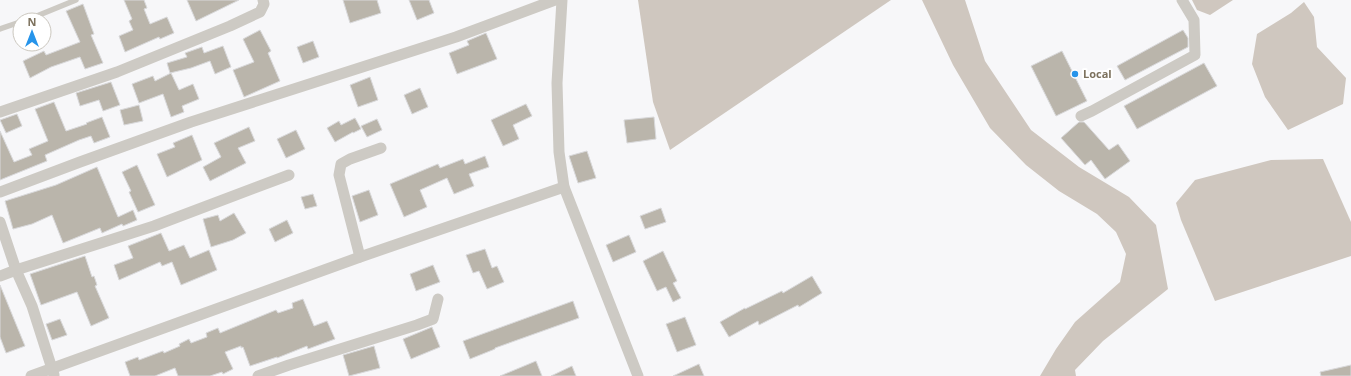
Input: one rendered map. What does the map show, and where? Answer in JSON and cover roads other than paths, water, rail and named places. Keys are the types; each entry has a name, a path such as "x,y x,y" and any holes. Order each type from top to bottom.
{"street":[{"path":"0,112 117,72 230,26 260,12 264,4 263,0"},
{"path":"0,192 191,122 456,37 555,0"},
{"path":"562,0 557,83 559,152 564,187 638,376"},
{"path":"1081,116 1195,55 1194,20 1182,0"},
{"path":"360,257 339,175 341,164 381,148"},
{"path":"0,276 154,226 289,175"},
{"path":"31,376 53,373 360,257 564,187"},
{"path":"0,222 16,270 32,306 53,373"},
{"path":"258,376 289,364 417,325 433,318 438,299"}],"lane":[{"path":"47,12 76,0"},
{"path":"0,29 12,25"}],"place":[{"name":"Local","path":"1075,74"}]}
